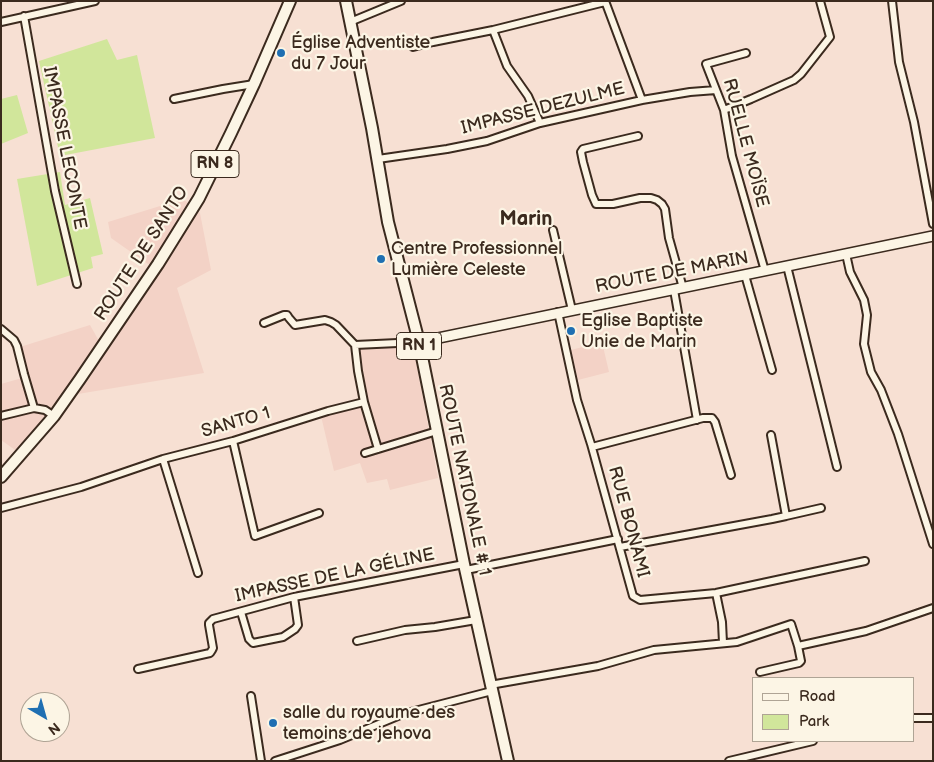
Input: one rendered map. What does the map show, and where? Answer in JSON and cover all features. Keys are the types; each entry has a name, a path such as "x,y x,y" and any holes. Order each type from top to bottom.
{"main road":[{"name":"ROUTE DE SANTO","path":"1,477 54,416 158,264 198,198 231,133 290,1"},
{"name":"ROUTE NATIONALE # 1","path":"346,1 378,159 388,222 419,342 476,620 508,761"},
{"name":"ROUTE DE MARIN","path":"419,342 933,236"}],"street":[{"path":"1,22 95,1"},
{"path":"350,22 401,1"},
{"path":"412,47 493,30 605,1 642,100"},
{"path":"724,110 794,80 802,74 830,37 820,1"},
{"path":"892,1 899,62 914,122 933,224"},
{"name":"IMPASSE LECONTE","path":"24,16 55,191 77,284"},
{"path":"493,30 507,66 528,96 540,124"},
{"name":"RUELLE MOÏSE","path":"746,53 706,64 724,110 732,156 765,271"},
{"path":"174,99 254,84"},
{"name":"IMPASSE DEZULME","path":"378,159 487,141 540,124 642,100 716,90"},
{"path":"638,136 583,149 581,152 583,162 596,204 613,204 651,198 657,200 665,208 697,420"},
{"path":"553,230 572,310"},
{"path":"846,254 850,272 864,300 867,315 864,344 871,372 881,390 898,434 933,544"},
{"path":"787,266 838,467"},
{"path":"745,275 772,370"},
{"name":"RUE BONAMI","path":"558,312 577,400 592,447 633,596 640,600 716,593 866,561"},
{"path":"264,323 287,315 295,326 325,320 336,325 355,346 364,402 378,449"},
{"path":"1,329 14,340 17,346 34,408"},
{"path":"355,346 419,342"},
{"name":"SANTO 1","path":"1,508 81,488 163,459 232,441 328,411 364,402"},
{"path":"1,416 34,408 44,410 54,416"},
{"path":"592,447 703,418 712,418 715,422 731,475"},
{"path":"364,453 437,431"},
{"path":"771,435 786,516"},
{"path":"232,441 255,536 319,513"},
{"path":"163,459 198,573"},
{"path":"620,547 821,508"},
{"name":"IMPASSE DE LA GÉLINE","path":"138,668 211,652 213,648 209,623 214,619 294,597 618,539"},
{"path":"716,593 722,622 723,643"},
{"path":"241,612 248,639 253,643 283,637 298,626 294,597"},
{"path":"798,646 866,632 933,608"},
{"path":"357,641 405,630 476,620"},
{"path":"276,761 340,740 404,714 491,688 598,666 654,650 737,642 792,624 801,660 799,663 760,672"},
{"path":"251,696 260,761"},
{"path":"914,718 932,718"},
{"path":"729,761 809,742"}],"shaded area":[{"path":"183,199 200,213 211,270 177,288 204,373 78,394 158,271 111,238 108,222"},
{"path":"90,325 99,341 47,416 18,452 1,440 1,384 22,378 20,347"},
{"path":"602,342 609,372 578,380 571,350"},
{"path":"356,346 413,346 438,478 390,490 387,479 367,483 360,463 334,471 321,416 365,402"}],"green space":[{"path":"107,39 117,60 137,55 155,138 60,156 39,61"},
{"path":"17,95 28,133 1,144 1,99"},
{"path":"60,172 65,205 90,198 103,254 91,257 93,268 37,286 17,179"}],"place":[{"name":"Église Adventiste du 7 Jour","path":"281,53"},
{"name":"Centre Professionnel Lumière Celeste","path":"381,259"},
{"name":"Eglise Baptiste Unie de Marin","path":"571,331"},
{"name":"salle du royaume des temoins de jehova","path":"273,723"}],"district":[{"name":"Marin","path":"526,220"}]}
